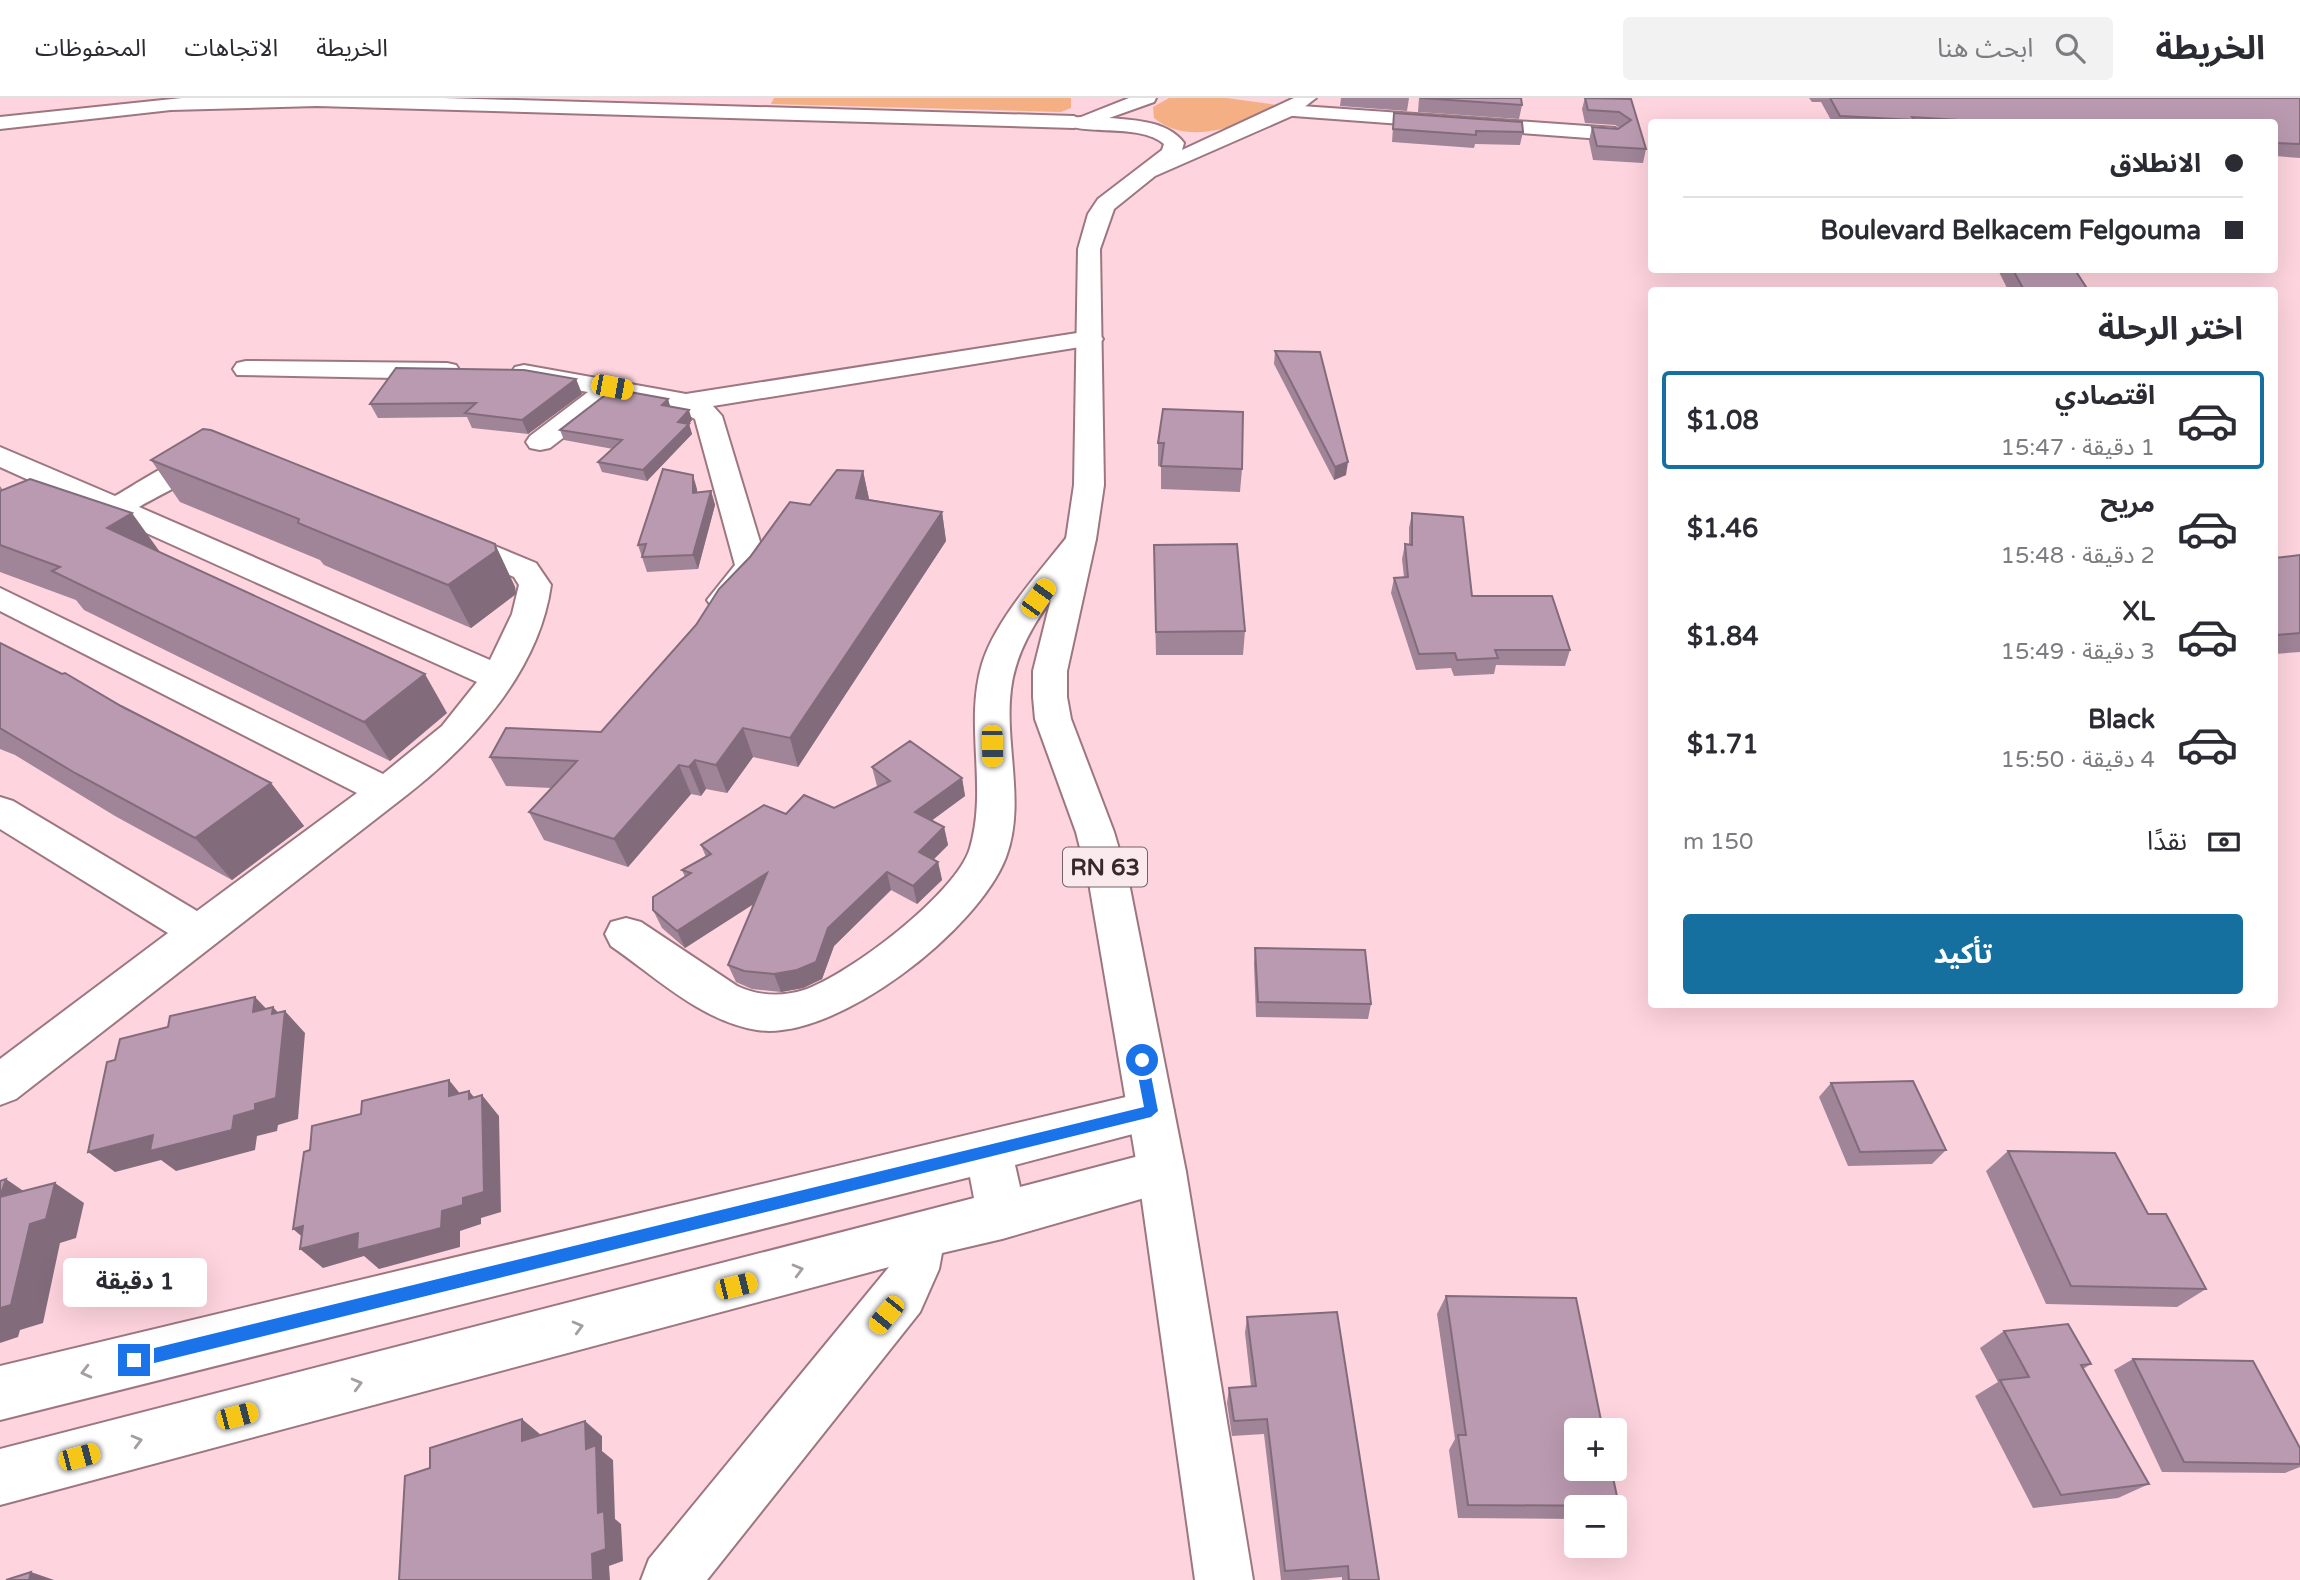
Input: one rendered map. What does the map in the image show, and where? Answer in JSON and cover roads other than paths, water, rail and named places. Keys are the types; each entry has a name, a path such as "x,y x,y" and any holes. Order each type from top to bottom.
{"street":[{"path":"1066,122 1083,108 1088,98"},
{"name":"RN 63","path":"1224,1580 1162,1172 1106,871 1053,719 1050,671 1081,539 1089,485 1089,249 1099,214 1115,194 1139,177 1287,111 1307,98"},
{"path":"0,123 194,102 415,100 760,105 1153,127 1195,133 1248,128"},
{"path":"1066,122 1142,100 1144,117 1153,127 1170,138 1173,149 1139,177"},
{"path":"1287,111 1615,134"},
{"path":"246,369 482,371 538,375 687,402 1090,339"},
{"path":"540,442 612,387"},
{"path":"687,402 708,416 751,565 745,578 707,620"},
{"path":"115,508 203,460 242,454"},
{"path":"0,456 497,677"},
{"path":"45,509 79,492"},
{"path":"0,1085 384,790 454,734 480,706 497,677 532,603 535,585 532,577 516,565 428,528"},
{"path":"626,934 726,1002 753,1011 784,1012 816,1005 844,991 950,911 969,890 991,844 993,821 990,695 1000,656 1009,638 1081,539"},
{"path":"0,598 384,790"},
{"path":"0,811 199,932"},
{"path":"0,1393 1151,1111"},
{"path":"989,1152 1002,1216"},
{"path":"0,1477 920,1238 1162,1172"},
{"path":"670,1580 902,1294 914,1269 920,1238"}]}
